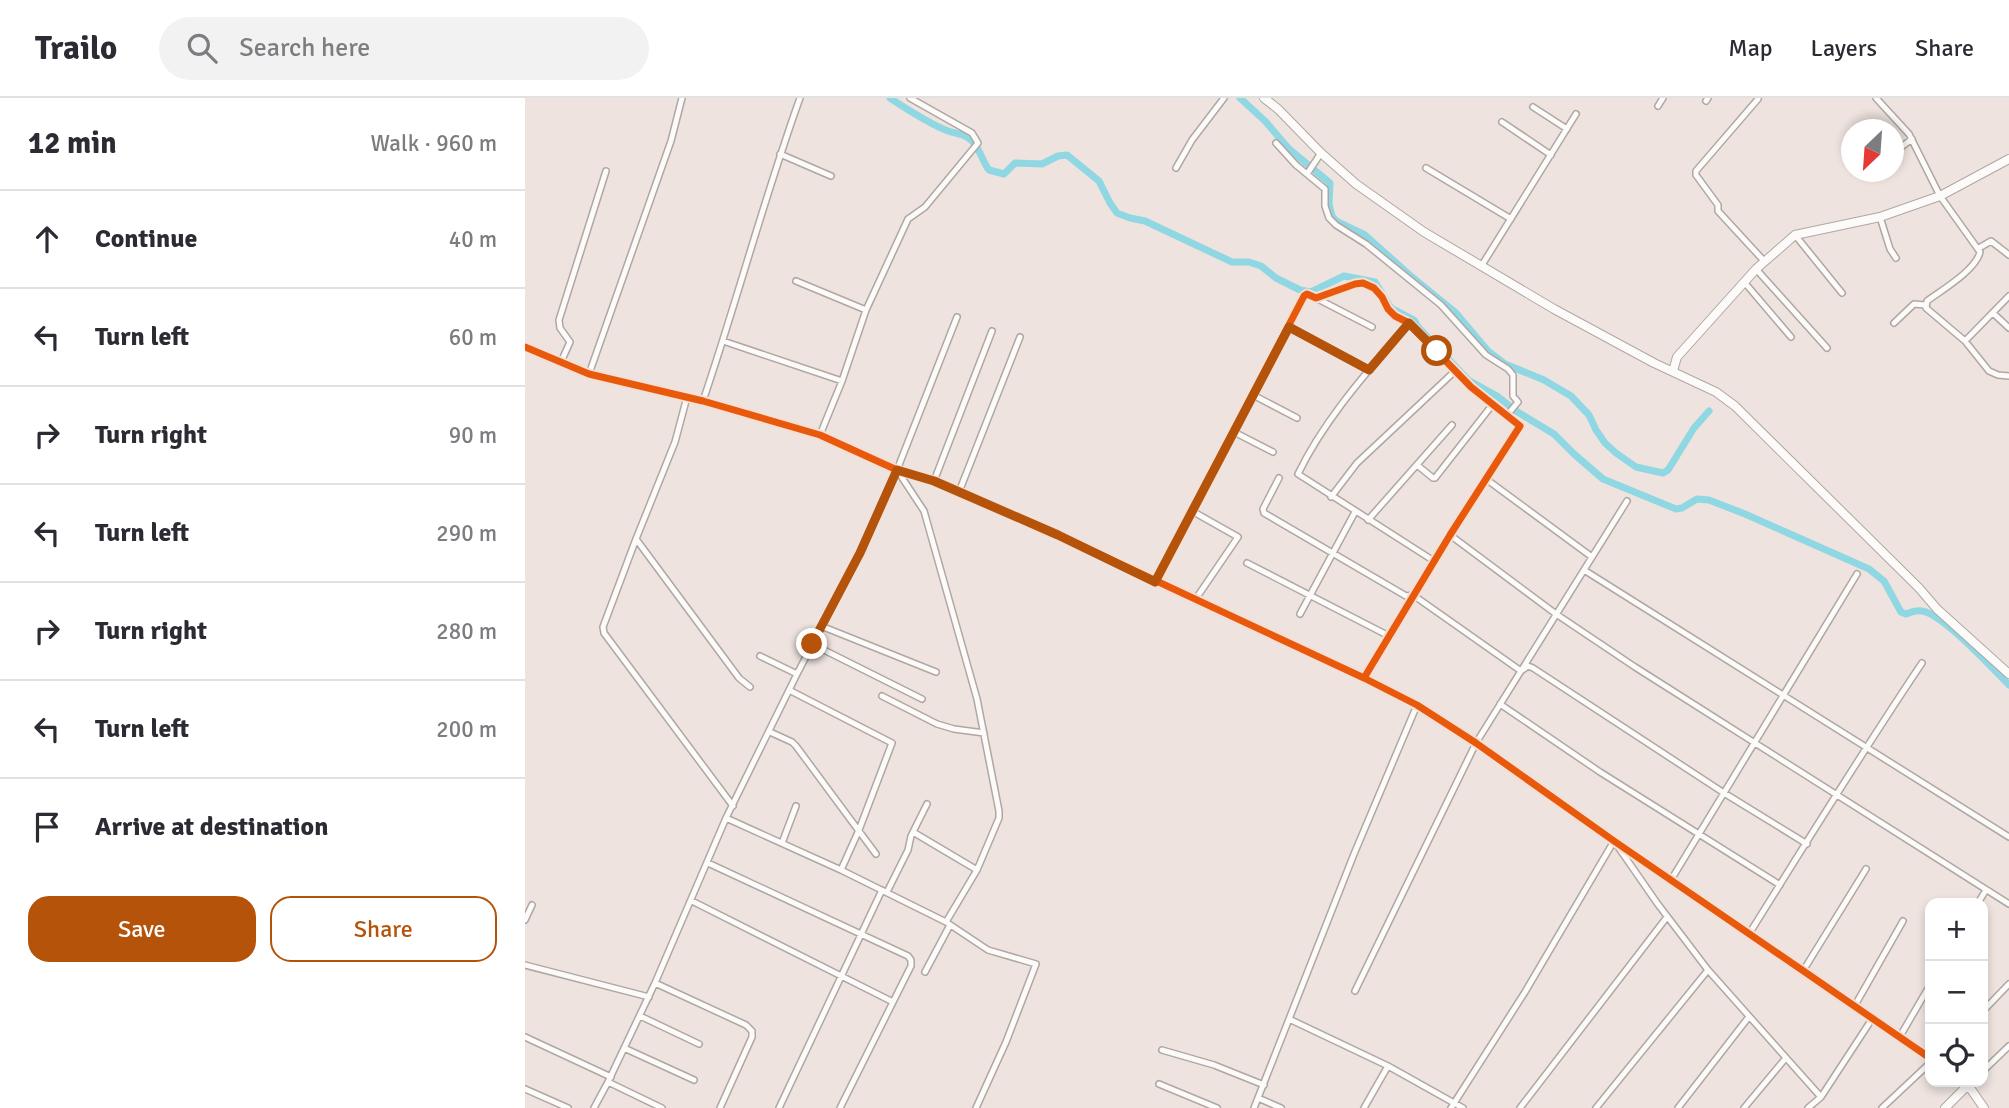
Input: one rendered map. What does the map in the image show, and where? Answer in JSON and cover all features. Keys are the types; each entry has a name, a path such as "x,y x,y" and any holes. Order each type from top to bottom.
{"street":[{"path":"589,374 671,141 682,98"},
{"path":"703,401 800,98"},
{"path":"820,435 866,310 908,219 925,207 978,143 972,133 909,98"},
{"path":"1176,168 1192,140 1224,98"},
{"path":"1264,98 1356,184 1424,232 1554,309 1654,363 1716,391 1735,406 1937,608 2009,674"},
{"path":"1658,106 1663,98"},
{"path":"1876,98 1912,139 1941,195 1979,248 1979,256 1973,265 1927,301 1926,305"},
{"path":"1758,99 1696,171 1696,175 1718,205 1718,211 1764,261"},
{"path":"1533,107 1567,129"},
{"path":"1482,265 1576,114"},
{"path":"1502,122 1551,155"},
{"path":"1904,145 1912,139"},
{"path":"1276,143 1296,165 1325,189 1325,206 1329,218 1336,225 1366,244 1441,305 1486,355 1508,369 1513,375 1513,396 1518,402 1508,414"},
{"path":"1307,174 1321,153"},
{"path":"780,154 831,176"},
{"path":"1673,371 1677,357 1756,269 1795,235 1880,217 1941,195 2008,163"},
{"path":"1426,168 1511,219"},
{"path":"561,362 570,342 560,328 559,320 606,171"},
{"path":"1880,217 1890,249 1896,258"},
{"path":"1795,235 1842,293"},
{"path":"1979,248 1991,241 2009,255"},
{"path":"1756,269 1827,348"},
{"path":"796,281 866,310"},
{"path":"1745,283 1791,337"},
{"path":"1316,298 1344,286 1363,284 1374,288 1395,316 1409,323 1471,387 1520,426 1364,678"},
{"path":"1155,582 1305,294 1372,327"},
{"path":"1965,341 2009,296"},
{"path":"1894,323 1915,304 1926,305"},
{"path":"1926,305 1928,310 1965,341 1989,371 2009,376"},
{"path":"1993,313 2009,328"},
{"path":"594,1108 649,997 726,818 860,553 897,470 957,317"},
{"path":"1409,323 1331,419 1298,472 1299,476 1434,561"},
{"path":"1289,327 1369,370"},
{"path":"934,481 992,331"},
{"path":"959,492 1020,337"},
{"path":"723,341 842,381"},
{"path":"525,347 589,374 703,401 820,435 897,470 934,481 1058,535 1364,678 1417,705 1476,743 1925,1056"},
{"path":"1331,496 1357,463 1455,371"},
{"path":"1253,395 1297,418"},
{"path":"687,397 675,442 603,627 604,634 733,806"},
{"path":"1417,465 1435,478 1493,404"},
{"path":"1368,520 1452,425"},
{"path":"1234,432 1273,452"},
{"path":"897,470 924,511 978,699 999,811 999,818 977,870 925,972"},
{"path":"1279,478 1263,512 1406,596 1413,595 1521,671"},
{"path":"1486,479 1592,557"},
{"path":"1355,991 1476,743 1627,501"},
{"path":"1192,511 1238,537 1195,600"},
{"path":"1300,614 1355,512"},
{"path":"1450,536 1556,614 1635,667 2009,904"},
{"path":"636,539 739,678 750,687"},
{"path":"1247,563 1389,636"},
{"path":"1584,570 2009,837"},
{"path":"1671,880 1857,573"},
{"path":"821,626 936,672"},
{"path":"812,644 922,699"},
{"path":"760,656 797,674"},
{"path":"1749,934 1866,746 1922,663"},
{"path":"1521,671 1528,666 1533,668 1807,844"},
{"path":"789,690 892,743 841,870"},
{"path":"882,696 937,724 984,733"},
{"path":"1500,704 1600,772 1780,885"},
{"path":"1254,1108 1354,854 1417,705"},
{"path":"770,732 796,746 876,854"},
{"path":"779,1108 861,933 908,850 913,832 927,804"},
{"path":"782,843 796,806"},
{"path":"726,818 884,891 948,924 988,950 1037,964 976,1108"},
{"path":"913,832 977,870"},
{"path":"1614,841 1708,971 1821,1097"},
{"path":"1453,1105 1544,960 1614,841"},
{"path":"708,863 861,933 911,960 911,966 840,1108"},
{"path":"1803,971 1866,869"},
{"path":"1982,898 1986,890"},
{"path":"692,901 893,1002"},
{"path":"525,920 532,905"},
{"path":"1520,1108 1667,917"},
{"path":"1854,1007 1903,921"},
{"path":"525,965 649,997"},
{"path":"1596,1108 1708,971"},
{"path":"655,983 746,1025 752,1031 752,1037 720,1108"},
{"path":"1988,1006 2009,984"},
{"path":"1899,1038 1925,994"},
{"path":"640,1016 699,1044"},
{"path":"1678,1108 1748,1018"},
{"path":"1289,1019 1388,1066 1462,1108"},
{"path":"1808,1108 1821,1097 1872,1019"},
{"path":"525,1037 662,1108"},
{"path":"1988,1066 2009,1046"},
{"path":"624,1048 694,1080"},
{"path":"1162,1050 1214,1065 1263,1085"},
{"path":"1744,1108 1785,1059"},
{"path":"1882,1108 1925,1065"},
{"path":"1364,1108 1388,1066"},
{"path":"1159,1084 1217,1108"},
{"path":"1945,1108 1964,1087"},
{"path":"1971,1087 1984,1108"},
{"path":"525,1089 568,1108"},
{"path":"1258,1098 1281,1108"}],"waterway":[{"path":"890,98 933,124 970,139 989,170 1004,174 1015,163 1042,164 1058,156 1067,155 1099,181 1117,213 1145,221 1232,262 1249,262 1261,266 1276,278 1300,290 1311,292 1344,276 1375,282 1391,308 1414,320 1468,380 1554,434 1603,479 1676,509 1697,499 1709,500 1869,569 1884,581 1901,612 1906,614 1922,611 1931,614 1967,643 2009,685"},
{"path":"1240,98 1289,149 1330,183 1329,204 1336,221 1365,235 1456,313 1488,351 1505,364 1544,380 1571,396 1589,415 1605,443 1636,467 1663,473 1668,470 1694,428 1709,411"}],"cycle path":[{"path":"1155,582 1304,296 1307,294 1316,298 1363,283 1374,288 1395,316 1409,323 1471,387 1520,426 1450,535 1364,678"},
{"path":"525,347 589,374 703,401 820,435 897,470 934,481 1058,535 1364,678 1417,705 1476,743 1925,1055"}],"route":[{"path":"812,644 860,553 897,470 934,481 1058,535 1155,582 1289,327 1369,370 1409,323 1437,351"}]}
